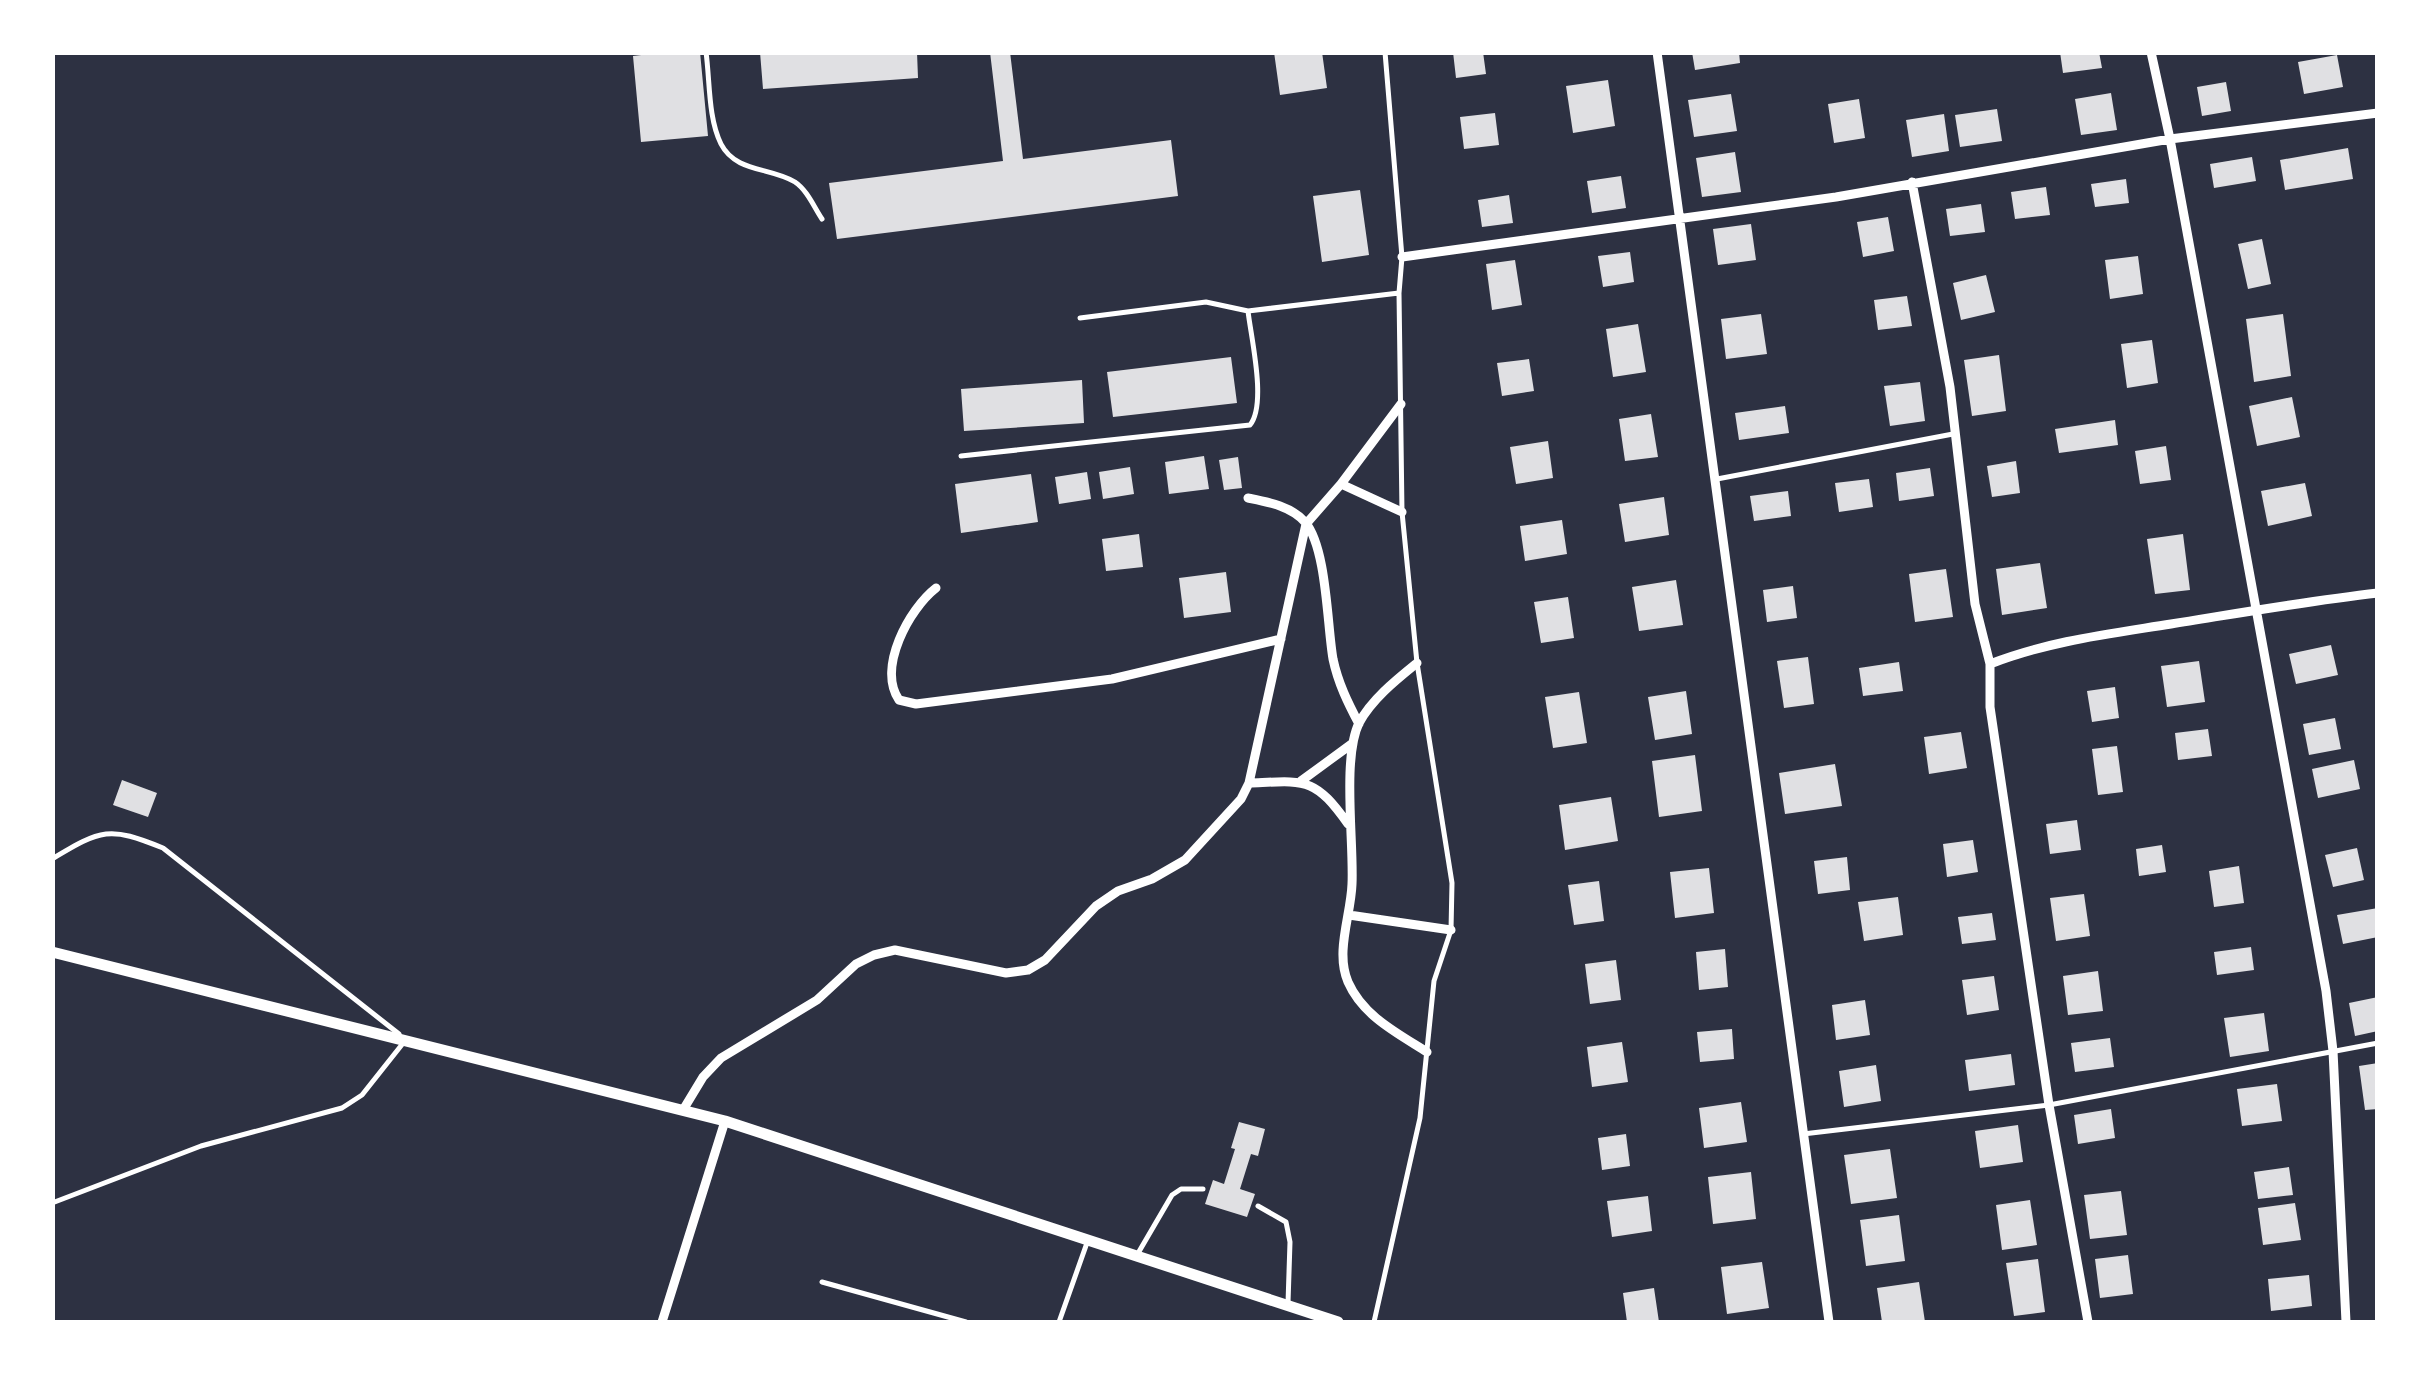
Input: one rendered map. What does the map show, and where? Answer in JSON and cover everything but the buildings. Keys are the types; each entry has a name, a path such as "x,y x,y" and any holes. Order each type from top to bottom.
{"street":[{"path":"1657,52 1829,1322"},
{"path":"2151,52 2322,971 2333,1051 2346,1322"},
{"path":"1402,257 1836,197 2170,138 2378,113"},
{"path":"1912,182 1941,333 1975,604 1990,664 1990,707 2049,1105 2088,1322"},
{"path":"683,1110 703,1076 721,1058 816,1000 856,964 874,955 895,950 1006,973 1028,970 1045,960 1096,906 1184,860 1241,799 1249,783 1306,524 1400,404"},
{"path":"1341,484 1402,512"},
{"path":"1248,498 1271,502 1293,512 1306,524 1316,547 1342,692 1359,724"},
{"path":"936,588 921,599 890,672 899,700 916,704 1112,679 1281,639"},
{"path":"1990,664 2051,643 2256,608 2378,593"},
{"path":"1418,663 1394,682 1359,724 1354,742 1352,882 1344,950 1346,976 1362,1006 1427,1052"},
{"path":"1301,782 1354,742"},
{"path":"1249,783 1301,782 1326,795 1350,826"},
{"path":"1349,915 1451,930"},
{"path":"52,952 725,1120 1338,1322"},
{"path":"662,1322 725,1120"}],"lane":[{"path":"706,52 715,128 728,156 793,180 822,219"},
{"path":"1374,1322 1420,1118 1434,981 1451,930 1452,883 1418,663 1402,512 1402,257 1386,52"},
{"path":"1080,318 1206,302 1248,311 1399,294"},
{"path":"961,456 1250,425 1257,415 1258,397 1248,311"},
{"path":"1714,480 1953,434"},
{"path":"52,858 89,837 124,832 163,848 406,1040 362,1095 342,1108 200,1146 52,1203"},
{"path":"1803,1134 2049,1105 2378,1043"},
{"path":"1136,1256 1172,1196 1181,1189 1203,1189"},
{"path":"1258,1206 1286,1222 1290,1242 1288,1306"},
{"path":"1060,1322 1088,1240"},
{"path":"822,1282 966,1322"}]}
